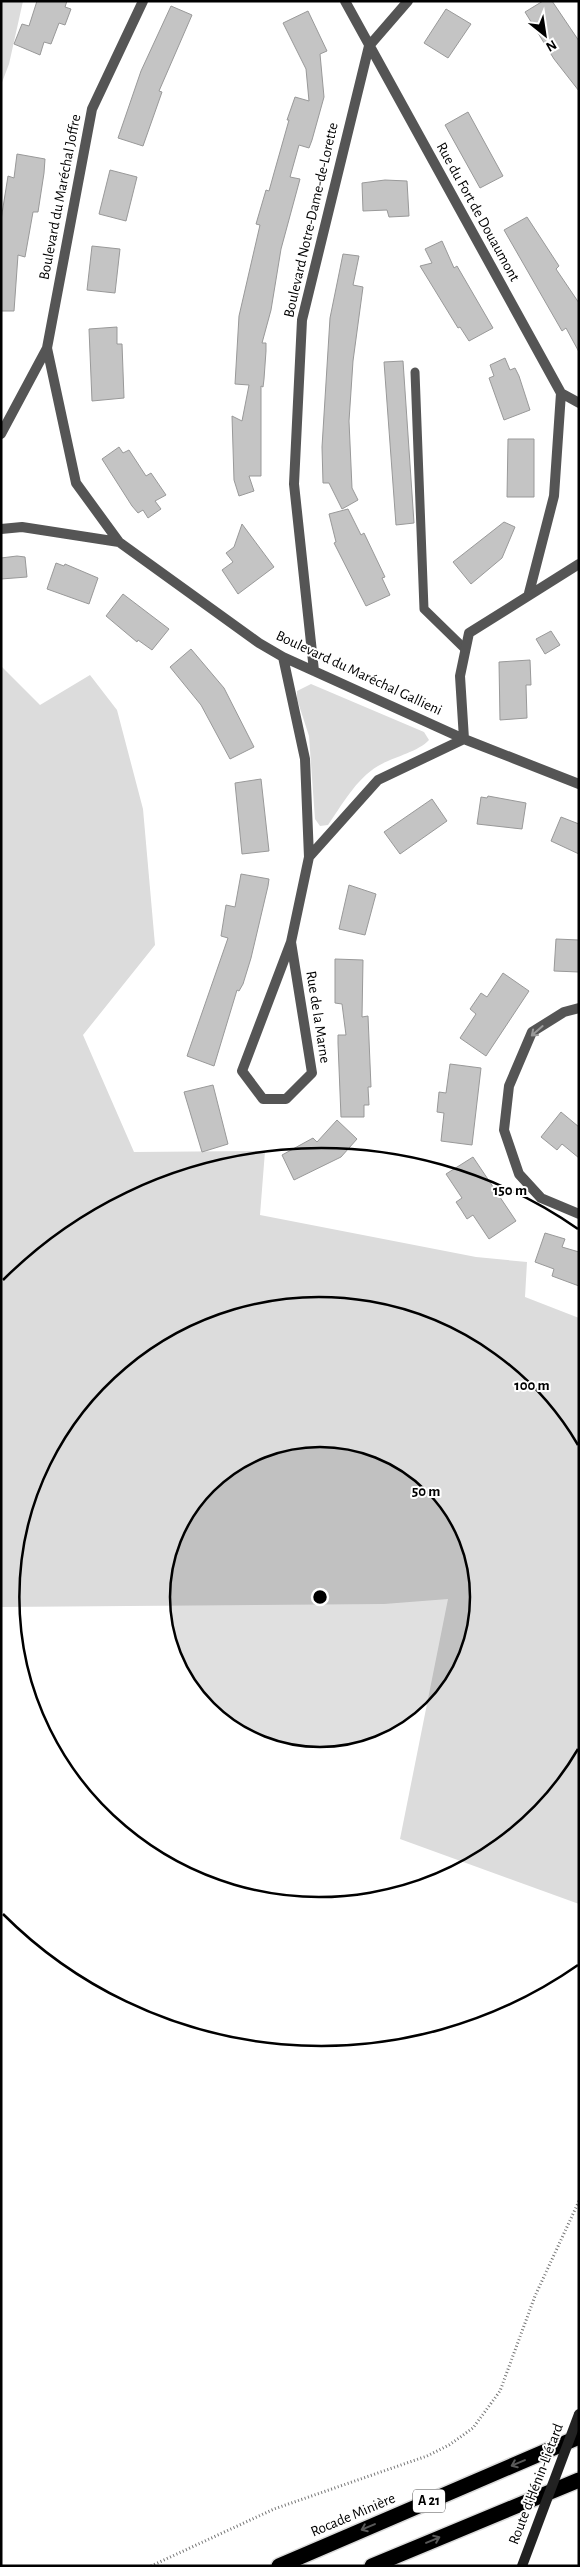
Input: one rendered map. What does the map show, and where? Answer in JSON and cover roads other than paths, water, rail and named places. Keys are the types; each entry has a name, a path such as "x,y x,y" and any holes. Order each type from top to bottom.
{"highway":[{"name":"Rocade Minière","path":"279,2566 579,2437"},
{"name":"A 21","path":"372,2566 579,2480"}],"main road":[{"name":"Route d'Hénin-Liétard","path":"522,2566 579,2414"}],"street":[{"name":"Boulevard du Maréchal Joffre","path":"1,434 47,348 92,109 143,1"},
{"path":"345,1 369,46"},
{"name":"Boulevard Notre-Dame-de-Lorette","path":"314,671 294,484 302,320 369,46 408,1"},
{"name":"Rue du Fort de Douaumont","path":"369,46 561,393"},
{"name":"Boulevard du Maréchal Joffre","path":"47,348 76,483 119,542"},
{"path":"529,593 554,496 561,393 579,403"},
{"path":"1,528 22,526 119,542"},
{"name":"Boulevard du Maréchal Gallieni","path":"119,542 259,643 283,657 464,739 579,784"},
{"path":"464,739 460,676 469,633 529,593 579,564"},
{"name":"Rue de la Marne","path":"283,657 305,759 309,857 291,942 242,1071 263,1099 286,1099 312,1073 291,942"},
{"name":"Rue de la Marne","path":"309,857 378,780 464,739"},
{"path":"579,1008 564,1012 532,1032 510,1086 504,1130 519,1174 541,1198 579,1214"}],"lane":[{"path":"414,372 424,608 466,649"}]}
